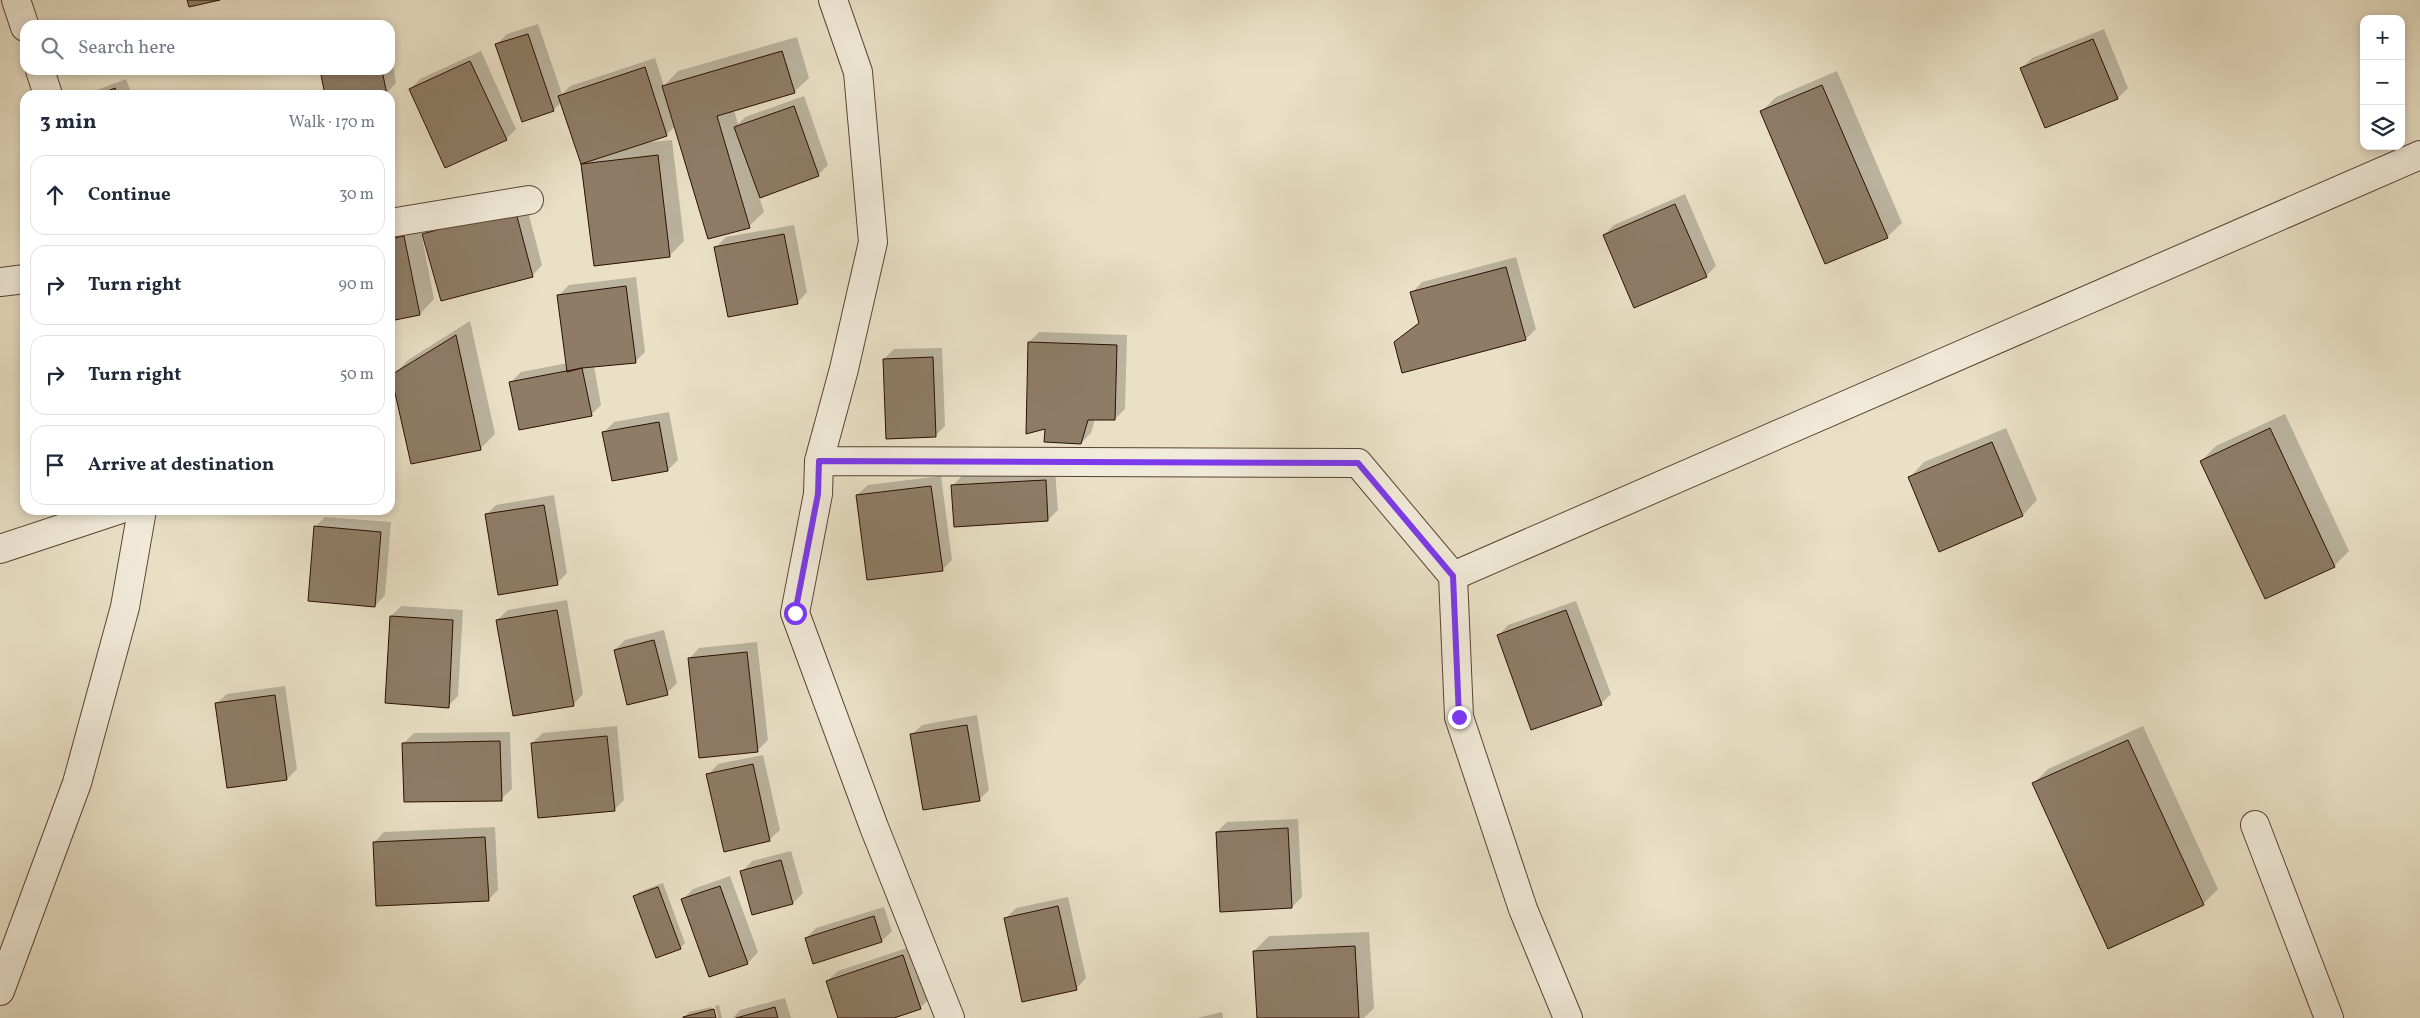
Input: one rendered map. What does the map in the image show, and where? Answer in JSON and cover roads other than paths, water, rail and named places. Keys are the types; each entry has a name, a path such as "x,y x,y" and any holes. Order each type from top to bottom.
{"street":[{"path":"16,0 23,20"},
{"path":"833,0 858,72 873,242 844,369 819,461 818,494 795,613 874,827 950,1018"},
{"path":"42,75 46,90"},
{"path":"1453,576 2420,155"},
{"path":"395,222 528,200"},
{"path":"0,282 20,280"},
{"path":"819,461 1358,463 1453,576 1459,717 1523,909 1568,1018"},
{"path":"0,549 103,515"},
{"path":"0,990 77,783 125,607 141,515"},
{"path":"2255,825 2329,1018"}]}
